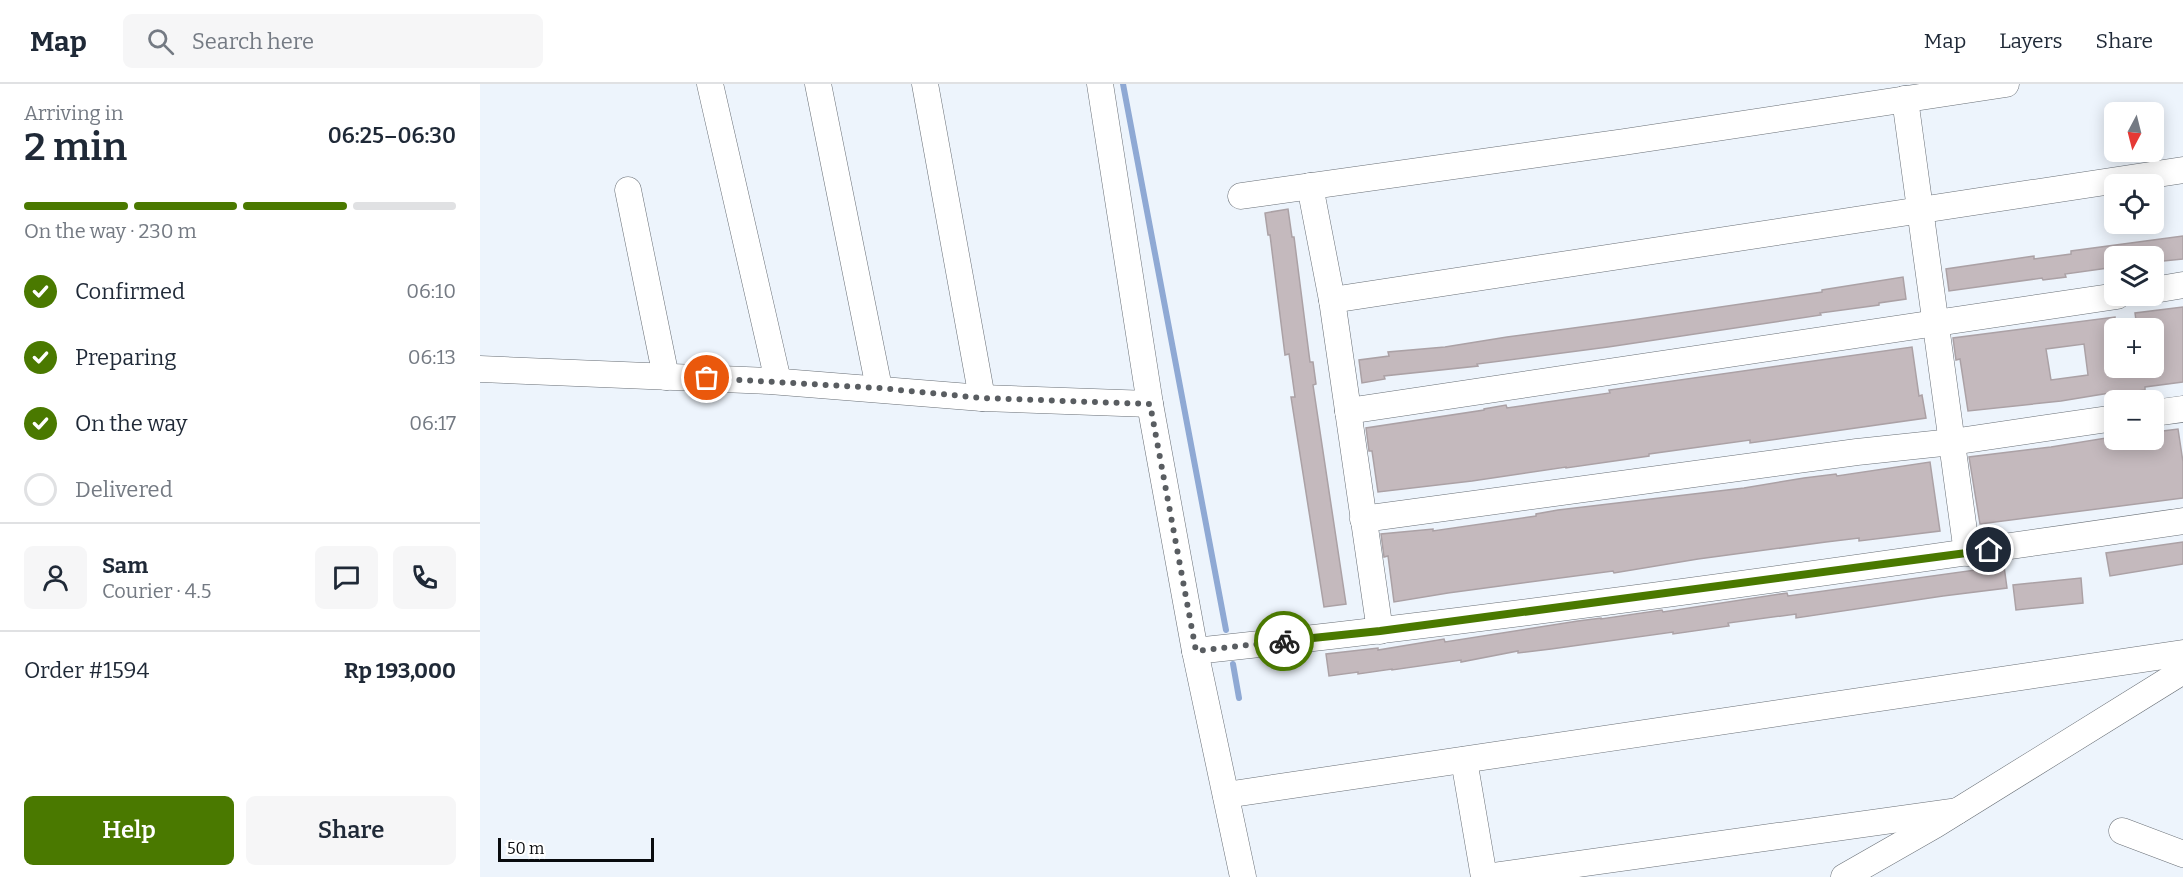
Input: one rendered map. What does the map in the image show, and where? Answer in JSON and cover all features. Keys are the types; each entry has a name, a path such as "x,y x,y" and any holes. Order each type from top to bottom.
{"street":[{"path":"710,84 778,381"},
{"path":"818,84 879,388"},
{"path":"925,84 982,398"},
{"path":"1100,84 1150,404 1196,651 1243,877"},
{"path":"1241,196 2006,84"},
{"path":"1905,99 1967,553"},
{"path":"1332,300 2183,170"},
{"path":"1310,186 1332,300 1380,631"},
{"path":"628,190 666,376"},
{"path":"2164,288 2183,285"},
{"path":"1348,411 2104,298"},
{"path":"480,369 778,381 982,398 1150,404"},
{"path":"2164,412 2183,409"},
{"path":"1363,519 1811,458 1952,442 2104,420"},
{"path":"1196,651 1380,631 1967,553 2183,521"},
{"path":"1226,795 2183,653"},
{"path":"1844,877 1957,811 2183,671"},
{"path":"1464,760 1485,877 1957,811"},
{"path":"2122,831 2183,854"}],"building":[{"path":"1288,209 1292,237 1294,237 1310,362 1313,362 1316,384 1313,385 1346,604 1324,607 1291,397 1295,397 1289,354 1285,355 1270,235 1268,235 1265,213"},
{"path":"2183,236 2183,259 2164,261 2164,246 2108,246"},
{"path":"2104,247 2104,269 2065,274 2066,277 2043,280 2042,278 1949,291 1946,269 2034,256 2034,259 2071,254 2071,251"},
{"path":"1903,277 1906,299 1879,303 1879,305 1608,347 1477,364 1478,366 1384,376 1385,379 1362,383 1359,360 1389,356 1388,352 1445,347 1632,320 1822,292 1822,290"},
{"path":"2183,307 2183,382 2145,387 2145,390 2104,390 2104,394 2061,401 1968,411 1960,359 1956,360 1953,338 2104,318 2104,378 2164,378 2164,318 2136,318 2135,313","holes":["2084,344 2088,375 2051,380 2046,349"]},
{"path":"1912,347 1919,396 1922,395 1926,418 1378,492 1366,428 1506,405 1507,408 1610,393 1609,390"},
{"path":"2178,429 2183,462 2183,498 1980,524 1969,457 2104,438 2104,450 2164,450 2164,431"},
{"path":"1930,462 1940,531 1859,541 1859,538 1826,542 1394,602 1388,556 1384,557 1381,534 1433,529 1433,531 1536,516 1536,514 1558,510 1744,488 1836,474 1837,476"},
{"path":"2183,542 2183,564 2110,576 2106,553"},
{"path":"2004,566 2007,588 1796,618 1796,614 1728,623 1729,626 1673,634 1673,632 1518,653 1518,651 1461,662 1461,660 1329,676 1326,654 1378,648 1378,650 1444,639 1445,642 1578,621 1662,610 1663,612 1787,593 1788,596"},
{"path":"2081,578 2083,603 2016,610 2013,585"}],"waterway":[{"path":"1123,84 1226,630"},
{"path":"1233,664 1239,698"}],"way so far":[{"path":"707,378 879,388 982,398 1150,404 1196,651 1284,641"}],"route":[{"path":"1284,641 1380,631 1989,550"}]}
